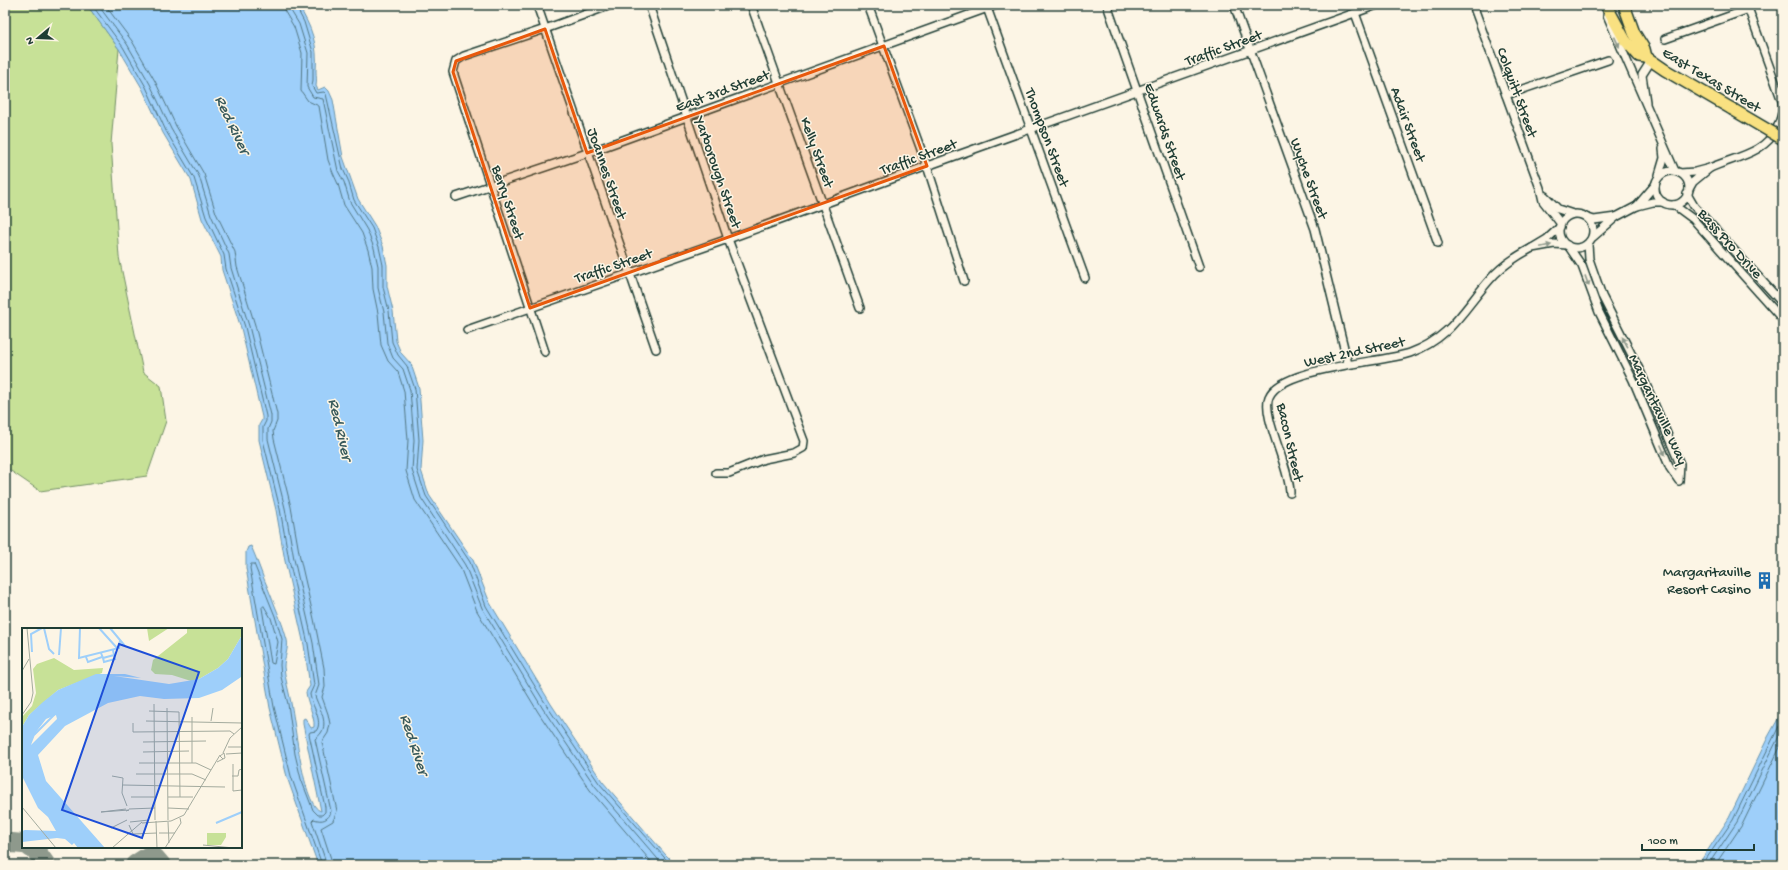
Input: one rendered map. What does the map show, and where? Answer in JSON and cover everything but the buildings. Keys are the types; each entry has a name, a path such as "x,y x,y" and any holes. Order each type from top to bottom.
{"main road":[{"name":"East Texas Street","path":"1605,5 1625,40 1639,56 1648,59 1783,139"},
{"name":"East Texas Street","path":"1624,5 1634,32 1648,59"}],"street":[{"name":"Joannes Street","path":"537,5 656,349"},
{"path":"546,30 611,5"},
{"name":"Yarborough Street","path":"649,5 728,239 800,429 804,446 800,451 764,459 729,473 716,473"},
{"name":"Kelly Street","path":"751,5 860,308"},
{"path":"868,5 927,166 964,281"},
{"name":"East 3rd Street","path":"456,197 779,84 986,7 996,5"},
{"name":"Edwards Street","path":"1107,5 1199,267"},
{"name":"Wyche Street","path":"1234,5 1316,229 1348,364"},
{"name":"Traffic Street","path":"467,330 728,239 1377,5"},
{"name":"Colquitt Street","path":"1473,5 1540,188 1543,201 1560,225"},
{"path":"1605,5 1615,37 1646,102 1662,142 1678,172 1687,181 1688,192"},
{"name":"Thompson Street","path":"986,7 1085,278"},
{"path":"1659,176 1667,171 1695,172 1710,168 1764,146 1773,135 1781,116 1782,101 1748,7 1665,39"},
{"name":"Adair Street","path":"1356,13 1438,243"},
{"name":"Berry Street","path":"545,352 453,72 456,61 464,56 546,30"},
{"path":"1646,102 1642,75 1648,59"},
{"path":"1506,95 1608,60"},
{"path":"1637,206 1655,185 1659,176 1664,158 1662,142"},
{"path":"1616,217 1594,220 1582,215 1573,214 1567,217 1560,225 1560,237 1568,246 1577,248 1590,242 1599,230 1616,217 1637,206 1653,202 1663,202 1674,205 1682,201 1693,182 1710,168"},
{"path":"1655,185 1656,194 1663,202"},
{"name":"Colquitt Street","path":"1540,188 1558,209 1573,214"},
{"name":"Bass Pro Drive","path":"1688,192 1694,206 1783,304"},
{"name":"Bass Pro Drive","path":"1674,205 1693,219 1783,320"},
{"path":"1588,218 1593,228 1590,242"},
{"name":"West 2nd Street","path":"1268,397 1275,388 1293,378 1348,364 1393,358 1431,343 1455,323 1500,269 1511,260 1547,239 1560,225"},
{"name":"Margaritaville Way","path":"1568,246 1582,266 1599,312 1633,380 1670,468 1679,481 1680,464 1641,373 1602,296 1589,259 1590,242"},
{"name":"West 2nd Street","path":"1532,248 1554,244 1568,246"},
{"name":"Bacon Street","path":"1268,397 1268,410 1286,470 1290,493"}],"highlighted area":[{"path":"545,29 587,153 884,46 927,166 530,308 453,72 456,61"}],"green space":[{"path":"5,5 87,5 119,49 111,144 119,257 143,372 161,386 166,421 147,476 40,491 5,467"}],"water":[{"name":"Red River","path":"87,5 298,5 307,21 315,44 316,86 318,90 325,87 329,91 333,100 343,157 358,199 375,226 383,246 387,265 387,286 393,311 396,341 401,353 411,364 419,388 423,440 421,470 429,495 473,560 490,603 551,704 602,781 676,865 318,865 287,777 270,708 246,568 246,552 248,547 251,546 287,640 284,667 301,762 309,795 315,806 321,811 303,724 303,719 305,718 311,728 314,727 306,692 310,686 304,645 285,561 276,510 259,440 259,425 262,417 241,328 222,270 221,257 202,219 191,180 163,133 142,88 119,49"},
{"path":"1783,710 1783,865 1698,865 1729,818 1768,737"}],"taxiway":[{"path":"5,844 22,844"},
{"path":"32,848 36,851 46,865"},
{"path":"135,865 149,856 155,858 161,865"}],"place":[{"name":"Margaritaville Resort Casino","path":"1764,580"}]}
